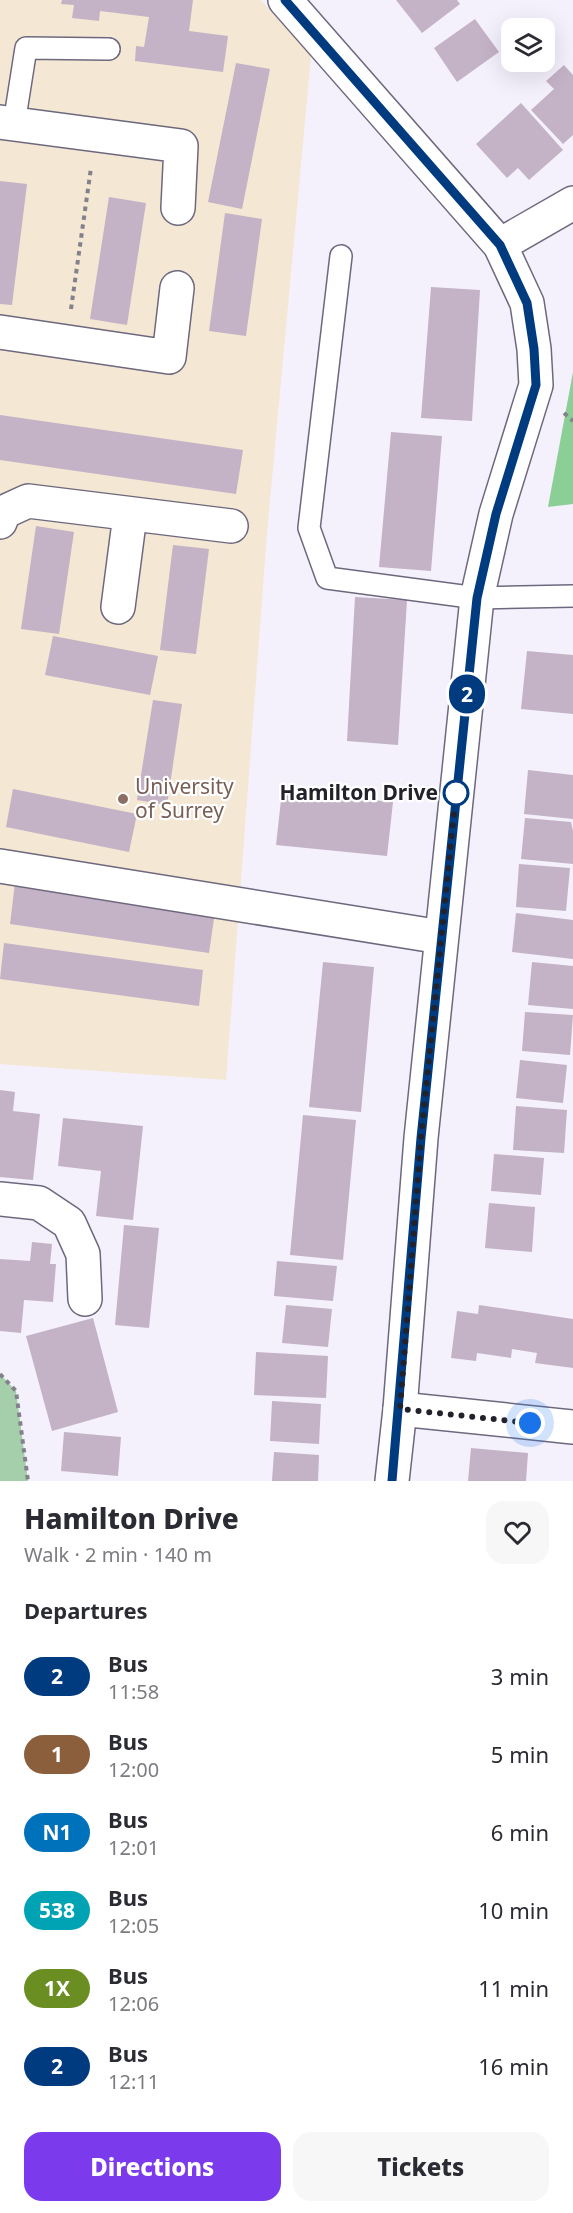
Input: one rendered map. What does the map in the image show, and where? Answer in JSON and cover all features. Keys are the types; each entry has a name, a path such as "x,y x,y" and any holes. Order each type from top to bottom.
{"street":[{"path":"285,0 500,245 527,303 534,349 536,385 496,514 477,598 421,1138 400,1409 392,1481"},
{"path":"7,123 181,146 178,208"},
{"path":"500,245 573,203"},
{"path":"0,332 169,357 177,288"},
{"path":"0,522 4,512 28,501 231,526"},
{"path":"118,607 130,515"},
{"path":"0,866 441,937"},
{"path":"0,1198 39,1203 69,1223 83,1254 85,1299"},
{"path":"400,1409 573,1427"}],"lane":[{"path":"7,123 26,48 109,49"},
{"path":"341,256 309,528 327,578 477,598 573,596"}],"path":[{"path":"66,342 96,135"},
{"path":"0,1374 16,1390 28,1481"}],"shaded area":[{"name":"University of Surrey","path":"0,0 261,0 311,56 267,533 226,1080 0,1064"}],"green space":[{"path":"573,372 573,504 548,507"},
{"path":"0,1374 16,1391 28,1481 0,1481"}],"building":[{"path":"62,0 193,0 189,31 228,36 223,72 135,61 136,46 144,47 149,17 100,11 99,21 72,18 74,5 61,4"},
{"path":"396,0 457,0 460,4 422,33"},
{"path":"475,19 499,52 457,82 434,48"},
{"path":"236,63 270,69 242,209 208,202"},
{"path":"564,65 573,75 573,135 563,144 531,110 554,89 546,81"},
{"path":"521,103 563,150 529,180 518,168 507,178 476,144"},
{"path":"0,181 27,184 12,305 0,304"},
{"path":"109,197 146,203 127,325 90,319"},
{"path":"225,213 262,219 246,336 209,331"},
{"path":"431,287 480,290 472,421 421,418"},
{"path":"0,415 243,450 236,494 0,460"},
{"path":"391,432 442,436 431,571 379,567"},
{"path":"36,526 74,532 59,634 21,629"},
{"path":"173,545 209,549 196,654 160,650"},
{"path":"355,597 407,600 398,745 347,741"},
{"path":"53,636 158,656 150,695 45,675"},
{"path":"527,651 573,655 573,714 521,709"},
{"path":"153,700 182,704 167,805 137,800"},
{"path":"528,770 573,775 573,819 524,814"},
{"path":"13,789 137,814 129,852 6,827"},
{"path":"282,791 393,802 387,856 276,845"},
{"path":"525,818 571,822 573,864 521,859"},
{"path":"519,864 570,868 566,911 516,907"},
{"path":"15,883 215,912 209,953 10,924"},
{"path":"516,913 573,920 573,959 512,952"},
{"path":"4,943 203,970 199,1006 0,979"},
{"path":"323,962 374,967 361,1112 309,1107"},
{"path":"532,962 573,966 573,1009 528,1005"},
{"path":"525,1012 573,1015 570,1055 522,1051"},
{"path":"520,1060 567,1065 563,1103 516,1098"},
{"path":"0,1090 15,1092 13,1111 40,1114 33,1180 0,1177"},
{"path":"516,1106 567,1110 564,1153 513,1150"},
{"path":"303,1115 356,1120 343,1260 290,1255"},
{"path":"63,1118 143,1126 133,1220 96,1216 101,1171 58,1166"},
{"path":"494,1154 544,1158 541,1195 491,1191"},
{"path":"489,1203 535,1207 532,1252 485,1248"},
{"path":"124,1225 159,1228 149,1328 115,1325"},
{"path":"32,1242 52,1244 50,1264 56,1264 53,1302 24,1300 21,1333 0,1331 0,1259 30,1261"},
{"path":"277,1261 337,1266 333,1301 274,1296"},
{"path":"286,1305 332,1309 328,1347 282,1343"},
{"path":"479,1305 573,1319 573,1368 535,1363 537,1353 512,1349 511,1358 477,1353 476,1361 451,1358 457,1311 478,1314"},
{"path":"93,1318 118,1412 52,1431 26,1336"},
{"path":"256,1352 328,1356 326,1398 254,1395"},
{"path":"272,1401 321,1404 319,1444 270,1441"},
{"path":"64,1432 121,1437 118,1476 61,1471"},
{"path":"471,1448 528,1453 526,1481 468,1481"},
{"path":"274,1452 319,1455 318,1481 272,1481"}],"bus line":[{"name":"2","path":"285,0 500,245 527,303 534,349 536,385 496,514 477,598 421,1138 400,1409 392,1481"}],"place":[{"name":"Hamilton Drive","path":"456,793"},
{"name":"University of Surrey","path":"123,799"}],"route":[{"path":"456,793 421,1138 400,1409 530,1423"}]}
